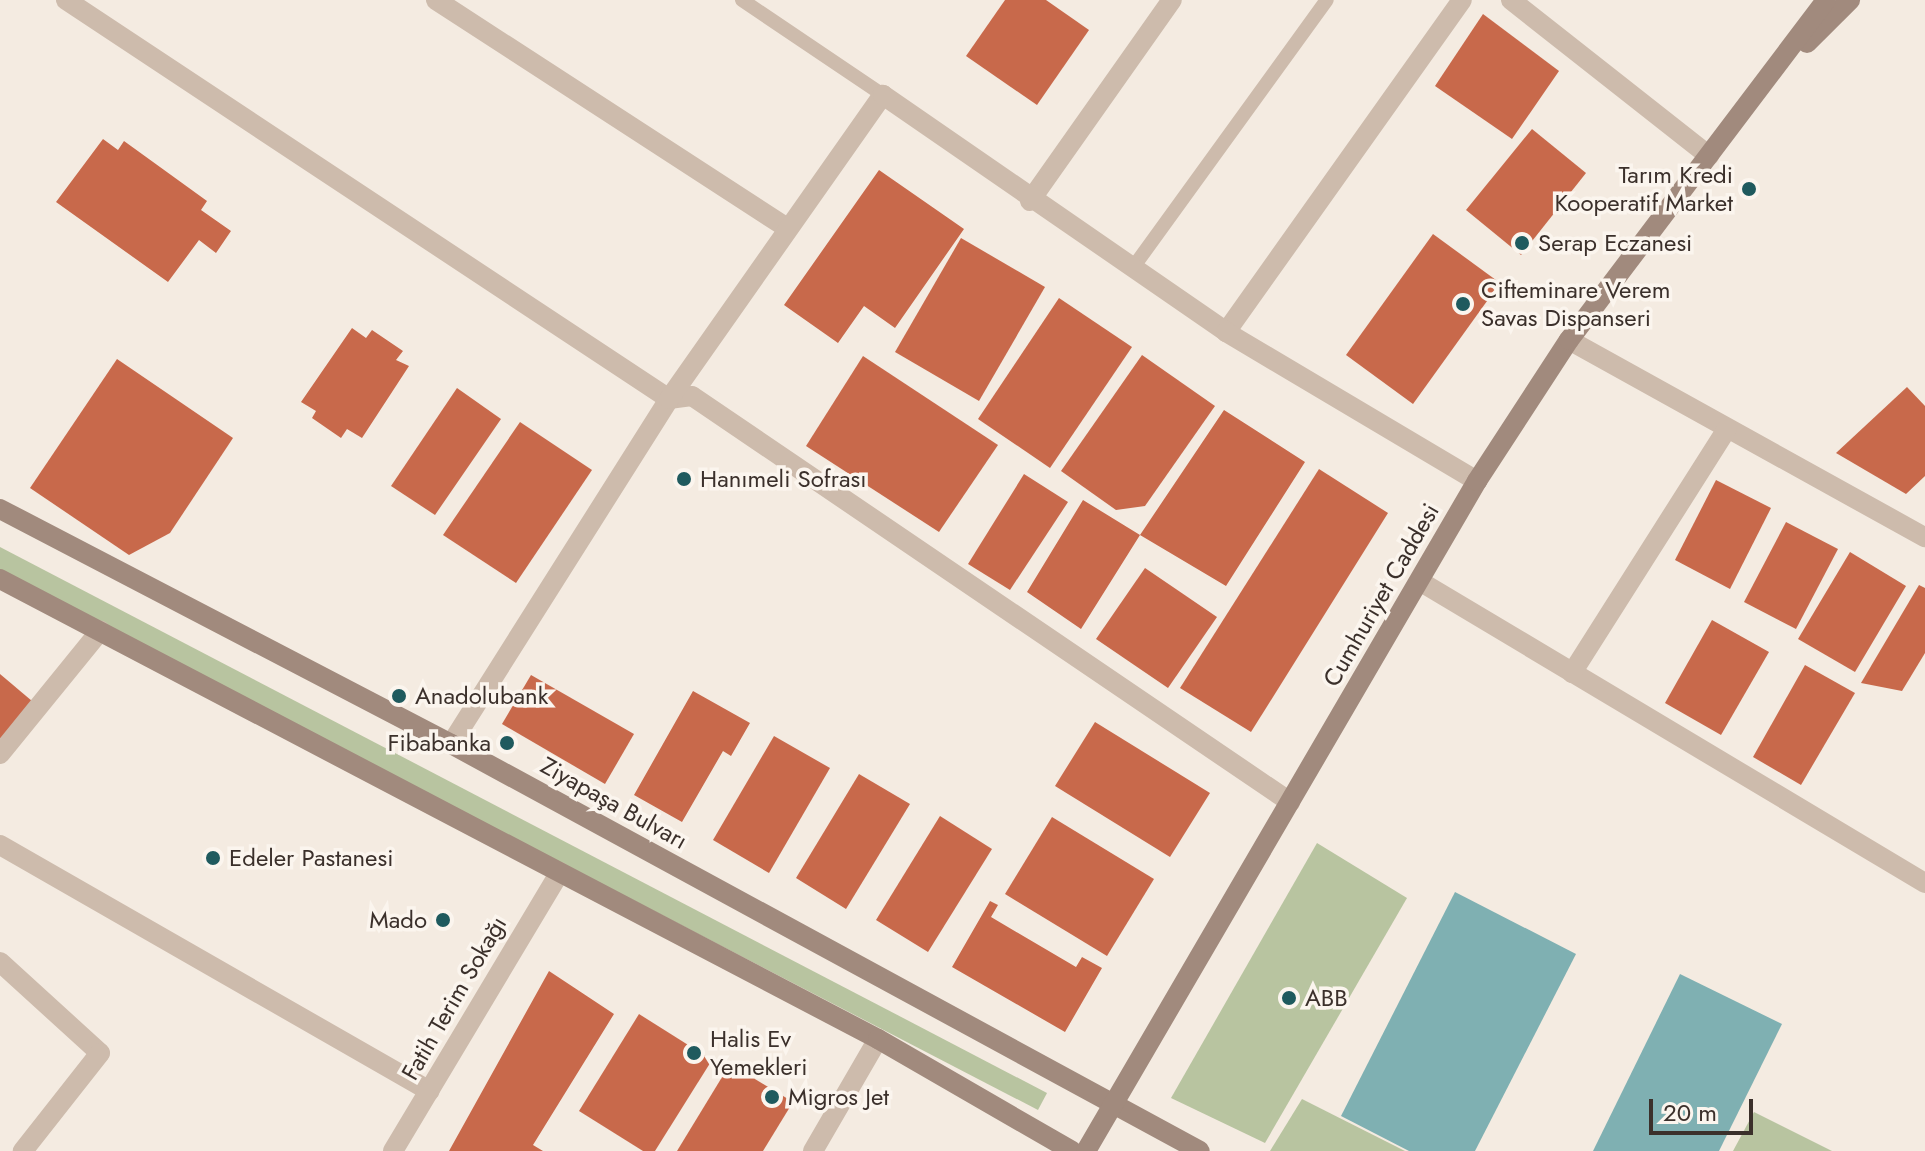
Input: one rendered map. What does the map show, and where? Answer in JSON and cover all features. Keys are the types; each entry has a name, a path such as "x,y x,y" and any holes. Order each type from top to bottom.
{"main road":[{"name":"Cumhuriyet Caddesi","path":"1086,1151 1421,582 1477,481 1569,340 1826,0"},
{"name":"Cumhuriyet Caddesi","path":"1759,91 1850,0"},
{"name":"Ziyapaşa Bulvarı","path":"0,509 451,744 1200,1151"},
{"path":"0,579 878,1039 1072,1151"}],"street":[{"path":"66,0 669,399 692,396 1290,802"},
{"path":"436,0 787,228"},
{"path":"1030,201 1172,0"},
{"path":"1226,332 1462,0"},
{"path":"1511,0 1709,156"},
{"path":"451,744 669,399 883,95 1030,201 1226,332 1477,481"},
{"path":"1569,340 1727,429 1922,531"},
{"path":"1572,673 1727,429"},
{"path":"1421,582 1925,883"},
{"path":"0,754 100,631"},
{"path":"0,845 429,1091"},
{"name":"Fatih Terim Sokağı","path":"393,1151 560,872"},
{"path":"0,962 100,1053 23,1151"},
{"path":"813,1151 878,1039"}],"lane":[{"path":"742,0 883,95"},
{"path":"1132,269 1327,0"}],"green space":[{"path":"0,547 1047,1093 1038,1110 0,572"},
{"name":"ABB","path":"1317,843 1407,898 1265,1143 1171,1098"},
{"path":"1302,1099 1405,1151 1270,1151"},
{"path":"1754,1112 1832,1151 1733,1151"}],"water":[{"path":"1455,892 1576,954 1475,1151 1409,1151 1341,1116"},
{"path":"1680,974 1782,1024 1719,1151 1593,1151"}],"building":[{"path":"1005,0 1046,0 1089,30 1037,105 966,56"},
{"path":"1483,14 1559,71 1512,139 1435,86"},
{"path":"1532,129 1586,173 1521,255 1466,210"},
{"path":"103,139 118,150 124,141 207,201 201,210 231,231 216,253 199,240 168,282 56,202"},
{"path":"879,170 964,229 895,328 864,306 838,343 784,305"},
{"path":"1433,234 1500,283 1413,404 1346,355"},
{"path":"961,238 1045,287 979,401 895,352"},
{"path":"1059,298 1132,347 1050,468 978,419"},
{"path":"352,328 366,338 372,330 403,351 396,360 409,366 362,438 347,429 341,438 312,418 316,411 301,402"},
{"path":"1142,355 1215,406 1145,506 1116,510 1061,471"},
{"path":"863,356 998,445 939,532 806,446"},
{"path":"117,359 233,438 170,533 129,555 30,488"},
{"path":"1907,387 1925,406 1925,476 1906,494 1836,453"},
{"path":"457,388 501,419 435,515 391,486"},
{"path":"1224,410 1305,462 1226,586 1140,535"},
{"path":"520,422 592,470 516,583 443,535"},
{"path":"1319,469 1388,513 1251,732 1180,688"},
{"path":"1024,474 1068,502 1010,590 968,564"},
{"path":"1716,480 1771,508 1730,589 1675,560"},
{"path":"1083,500 1140,535 1081,629 1027,592"},
{"path":"1786,522 1838,549 1796,629 1744,602"},
{"path":"1850,552 1906,586 1855,672 1798,639"},
{"path":"1145,568 1217,617 1168,688 1096,639"},
{"path":"1919,585 1925,588 1925,653 1902,691 1861,683"},
{"path":"1712,620 1769,652 1721,735 1665,703"},
{"path":"1805,665 1855,693 1801,785 1753,757"},
{"path":"0,674 32,701 0,740"},
{"path":"531,675 634,734 605,784 502,724"},
{"path":"693,691 750,723 731,756 723,751 682,822 634,795"},
{"path":"1095,722 1210,793 1170,857 1055,786"},
{"path":"774,736 830,768 769,873 713,840"},
{"path":"859,774 910,804 846,909 796,878"},
{"path":"940,816 992,849 928,952 876,920"},
{"path":"1052,817 1154,879 1107,956 1005,894"},
{"path":"990,901 998,905 991,917 1076,967 1082,957 1102,968 1065,1032 952,967"},
{"path":"549,971 614,1014 533,1145 543,1151 449,1151"},
{"path":"639,1014 712,1060 655,1151 643,1151 579,1111"},
{"path":"730,1064 793,1102 763,1151 677,1151"}],"place":[{"name":"Tarım Kredi Kooperatif Market","path":"1749,189"},
{"name":"Serap Eczanesi","path":"1522,243"},
{"name":"Cifteminare Verem Savas Dispanseri","path":"1463,304"},
{"name":"Hanımeli Sofrası","path":"684,479"},
{"name":"Anadolubank","path":"399,696"},
{"name":"Fibabanka","path":"507,743"},
{"name":"Edeler Pastanesi","path":"213,858"},
{"name":"Mado","path":"443,920"},
{"name":"ABB","path":"1289,998"},
{"name":"Halis Ev Yemekleri","path":"694,1053"},
{"name":"Migros Jet","path":"772,1097"}]}
